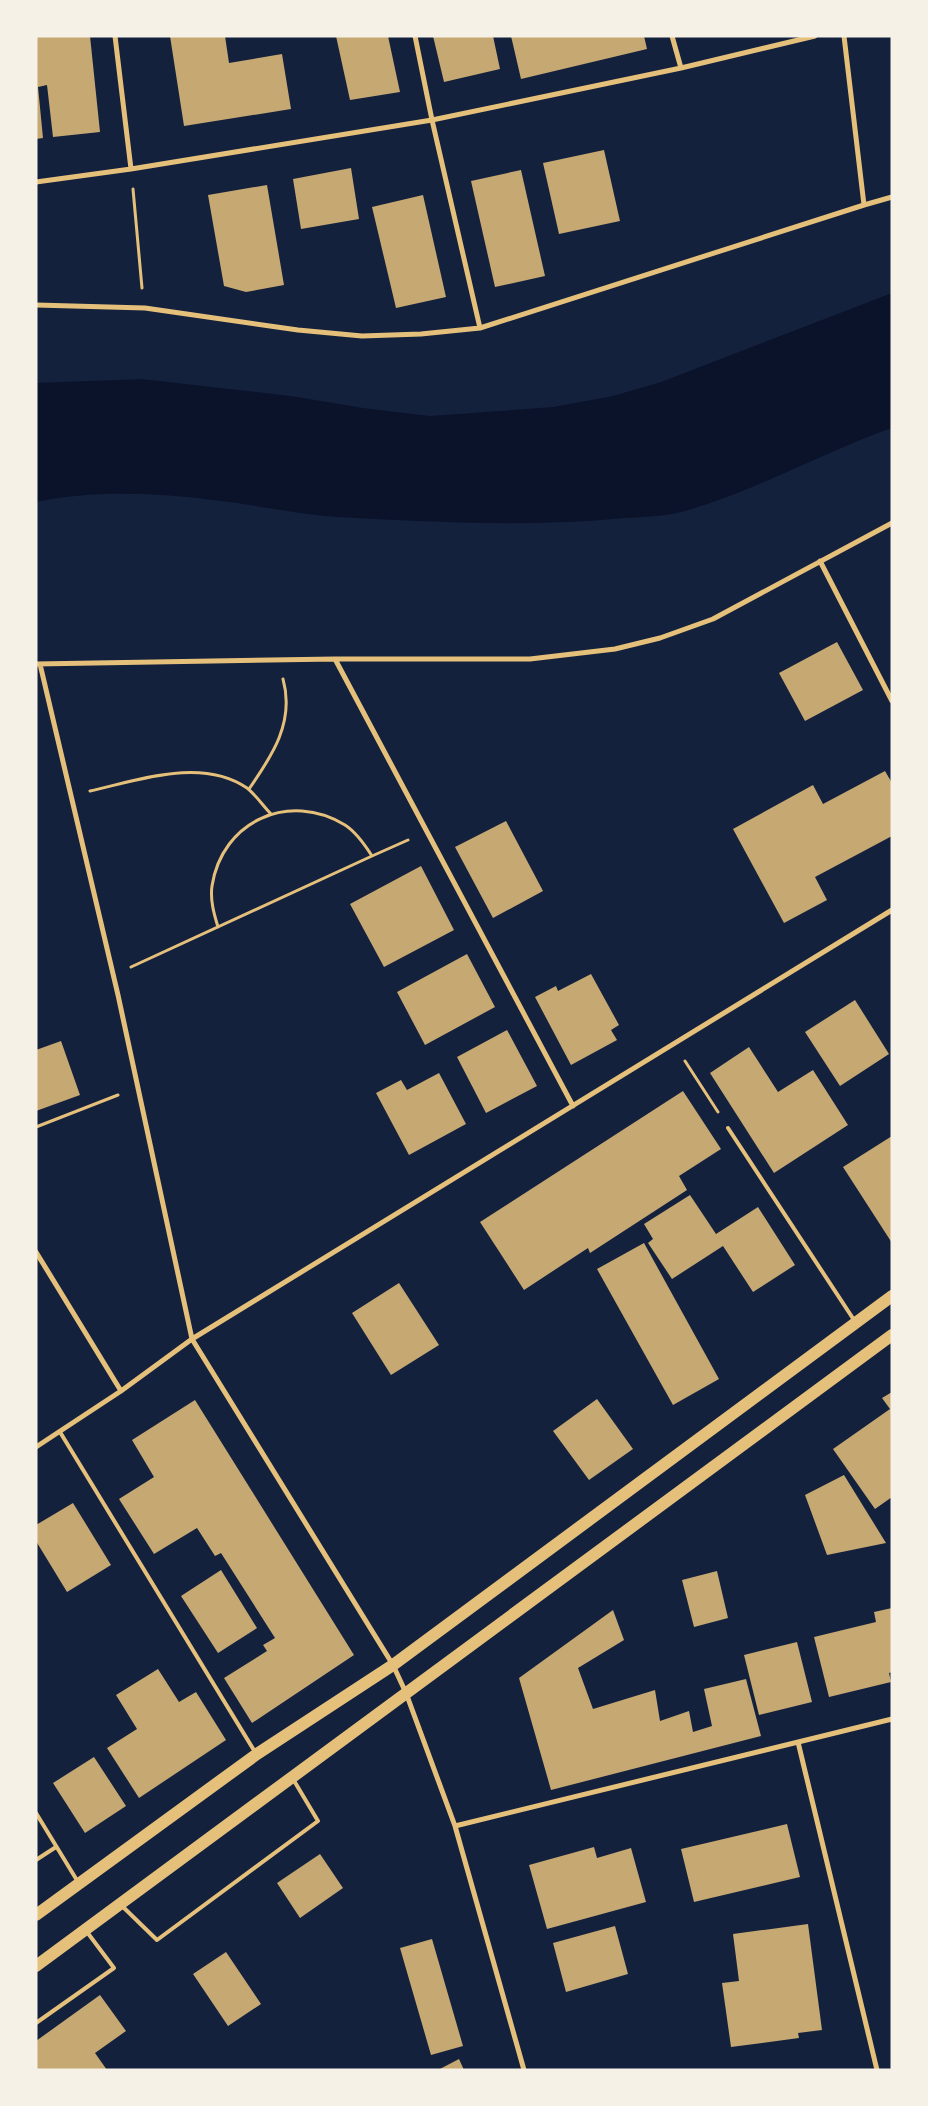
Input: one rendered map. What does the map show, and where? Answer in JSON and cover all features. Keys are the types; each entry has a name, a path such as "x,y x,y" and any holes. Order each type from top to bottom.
{"main road":[{"path":"36,1915 257,1754 393,1665 892,1296"},
{"path":"36,1966 892,1335"}],"street":[{"path":"115,36 130,169"},
{"path":"414,36 480,328"},
{"path":"672,36 681,68"},
{"path":"36,182 130,169 432,120 681,68 815,36"},
{"path":"844,36 864,204"},
{"path":"36,305 145,308 298,330 362,336 421,334 480,328 864,204 892,198"},
{"path":"524,2070 455,1826 406,1693 393,1665 192,1339 113,975 71,794 38,664 334,659 530,659 615,649 660,638 713,619 892,523"},
{"path":"820,561 892,701"},
{"path":"334,659 573,1106"},
{"path":"36,1448 121,1391 192,1339 892,910"},
{"path":"36,1252 121,1391"},
{"path":"455,1826 892,1719"},
{"path":"798,1742 877,2070"}],"lane":[{"path":"728,1128 856,1323"},
{"path":"60,1432 257,1754"},
{"path":"120,1904 157,1940 318,1820 292,1778"},
{"path":"36,1813 79,1884"},
{"path":"36,1860 56,1847"},
{"path":"36,2023 114,1968 85,1930"}],"path":[{"path":"130,169 145,308"},
{"path":"249,789 268,763 280,739 285,720 287,705 285,689 277,660"},
{"path":"71,794 154,777 189,772 211,774 230,779 249,789 271,814"},
{"path":"218,927 213,908 212,888 216,868 237,834 252,822 271,814 290,810 310,811 329,817 346,826 361,840 372,856"},
{"path":"113,975 427,831"},
{"path":"674,1044 728,1128"},
{"path":"36,1127 138,1087"}],"water":[{"path":"892,293 892,428 743,491 683,512 654,516 546,523 476,523 325,516 237,503 162,495 86,495 36,502 36,383 142,379 291,396 363,408 430,416 553,407 613,396 661,382"}],"building":[{"path":"36,36 90,36 100,132 53,137 47,85 38,87 43,138 36,139"},
{"path":"170,36 225,36 229,63 282,54 291,109 184,126"},
{"path":"336,36 388,36 400,92 350,100"},
{"path":"433,36 493,36 500,69 444,82"},
{"path":"511,36 644,36 647,49 521,79"},
{"path":"604,150 620,221 559,234 543,163"},
{"path":"351,168 359,219 301,229 293,179"},
{"path":"521,170 545,276 495,287 471,181"},
{"path":"267,185 284,285 246,292 224,286 208,195"},
{"path":"423,195 446,297 396,308 372,207"},
{"path":"837,642 863,690 805,721 779,673"},
{"path":"885,771 892,783 892,836 815,877 827,900 784,923 733,829 813,785 823,804"},
{"path":"506,821 543,891 493,918 455,847"},
{"path":"421,866 454,930 384,967 350,904"},
{"path":"467,954 495,1007 425,1045 397,992"},
{"path":"591,974 619,1025 611,1030 617,1040 571,1065 535,997 556,986 558,991"},
{"path":"855,1000 889,1054 840,1086 805,1032"},
{"path":"507,1030 537,1086 486,1113 457,1057"},
{"path":"61,1041 80,1095 36,1111 36,1050"},
{"path":"749,1047 778,1092 813,1070 848,1125 774,1173 710,1073"},
{"path":"439,1073 466,1124 409,1155 376,1093 401,1080 407,1090"},
{"path":"683,1091 721,1149 679,1176 687,1190 590,1253 588,1248 524,1290 480,1222"},
{"path":"892,1136 892,1243 843,1167"},
{"path":"690,1195 716,1234 758,1207 795,1265 753,1292 723,1246 672,1279 648,1243 653,1239 644,1224"},
{"path":"644,1243 719,1379 673,1405 597,1269"},
{"path":"399,1283 439,1345 391,1375 352,1313"},
{"path":"892,1392 892,1497 875,1509 833,1449 890,1409 882,1398"},
{"path":"597,1399 633,1449 589,1480 553,1431"},
{"path":"195,1400 354,1655 252,1723 224,1678 267,1651 263,1645 275,1638 221,1553 215,1556 197,1528 154,1554 119,1499 154,1477 132,1440"},
{"path":"844,1475 886,1543 827,1555 805,1495"},
{"path":"73,1503 111,1565 67,1592 36,1541 36,1525"},
{"path":"221,1570 257,1628 218,1653 181,1596"},
{"path":"717,1571 728,1618 694,1627 682,1580"},
{"path":"892,1608 892,1672 889,1673 891,1682 829,1697 814,1637 876,1622 874,1612"},
{"path":"613,1610 624,1640 578,1668 593,1709 655,1690 660,1721 689,1711 693,1732 712,1726 704,1689 746,1679 761,1736 551,1790 519,1678"},
{"path":"797,1642 812,1702 759,1715 744,1655"},
{"path":"158,1669 179,1702 196,1692 226,1740 139,1798 107,1748 137,1729 116,1695"},
{"path":"94,1757 126,1806 85,1833 53,1783"},
{"path":"787,1824 800,1877 694,1902 681,1849"},
{"path":"594,1847 597,1858 631,1848 646,1902 547,1929 529,1865"},
{"path":"320,1854 343,1888 300,1918 277,1883"},
{"path":"808,1924 822,2030 798,2033 799,2038 731,2047 722,1983 739,1981 733,1934"},
{"path":"615,1926 628,1974 566,1992 553,1943"},
{"path":"432,1939 463,2046 431,2055 400,1948"},
{"path":"226,1952 261,2004 228,2026 193,1974"},
{"path":"100,1995 126,2031 95,2053 107,2070 36,2070 36,2041"},
{"path":"459,2059 464,2070 438,2070"}]}
